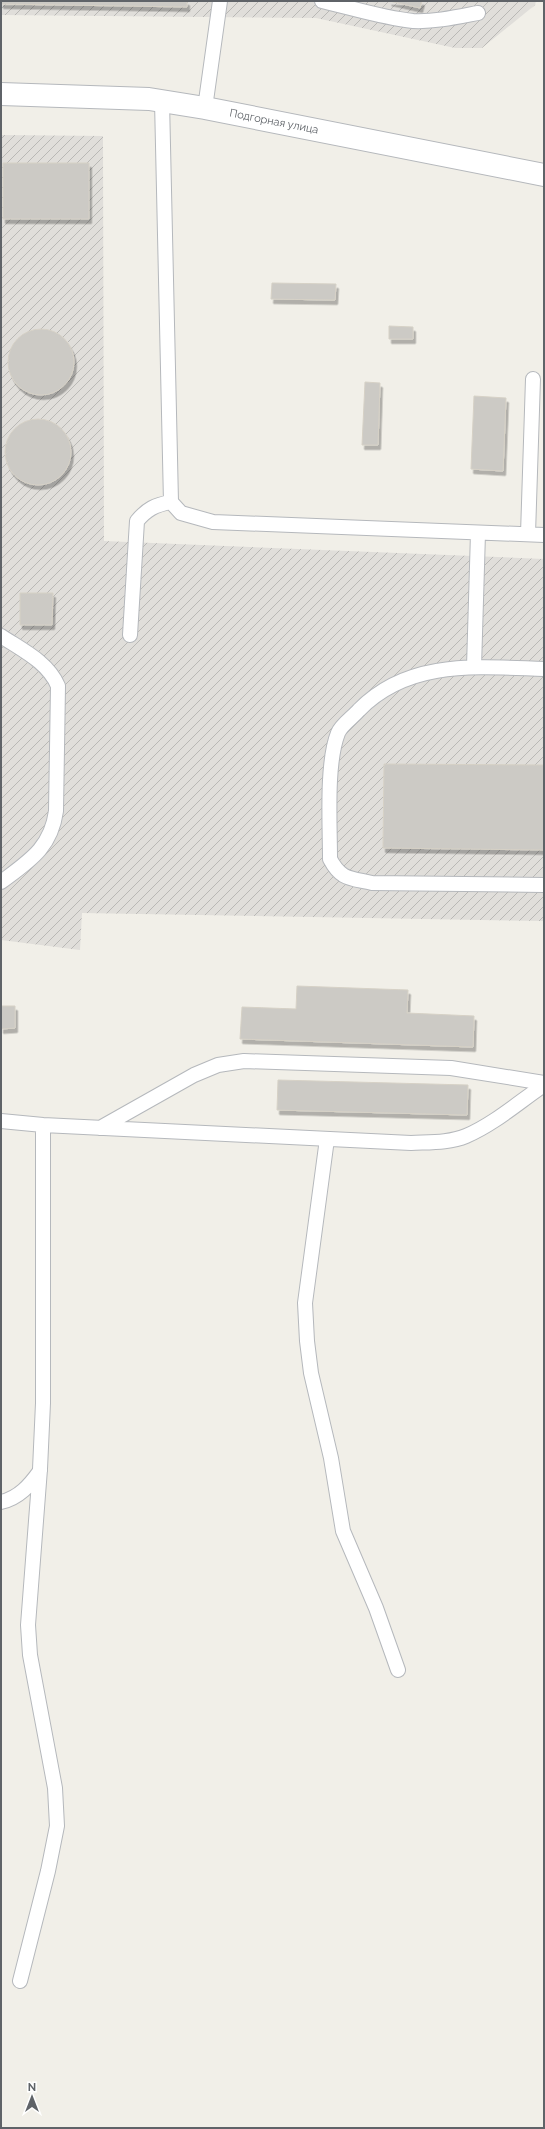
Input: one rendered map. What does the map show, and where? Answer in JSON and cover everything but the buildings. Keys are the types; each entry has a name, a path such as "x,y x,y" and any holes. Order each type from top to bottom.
{"street":[{"name":"Подгорная улица","path":"1,94 95,96 162,101 205,108 544,175"}],"lane":[{"path":"205,108 220,1"},
{"path":"322,1 414,21 432,21 478,13"},
{"path":"162,101 171,502 181,513 213,522 544,535"},
{"path":"528,534 533,379"},
{"path":"130,635 136,521 145,511 157,505 171,502"},
{"path":"474,667 478,533"},
{"path":"1,636 46,667 53,675 58,686 56,811 54,826 41,849 32,859 1,882"},
{"path":"544,669 474,667 436,670 405,678 368,701 339,731 332,755 330,859 336,872 347,878 372,883 544,885"},
{"path":"99,1128 194,1075 218,1065 244,1061 451,1068 544,1084"},
{"path":"1,1121 43,1125 411,1143 444,1141 466,1136 494,1120 544,1084"},
{"path":"20,1981 48,1871 57,1826 55,1788 30,1655 28,1625 40,1470 43,1403 43,1125"},
{"path":"327,1139 305,1303 306,1340 311,1372 331,1458 343,1531 376,1608 398,1670"},
{"path":"1,1502 20,1494 30,1484 40,1470"}],"shaded area":[{"path":"1,1 536,1 535,5 482,48 455,48 316,18 1,15"},
{"path":"1,135 103,136 104,541 544,559 544,921 82,913 80,950 1,940"}]}
